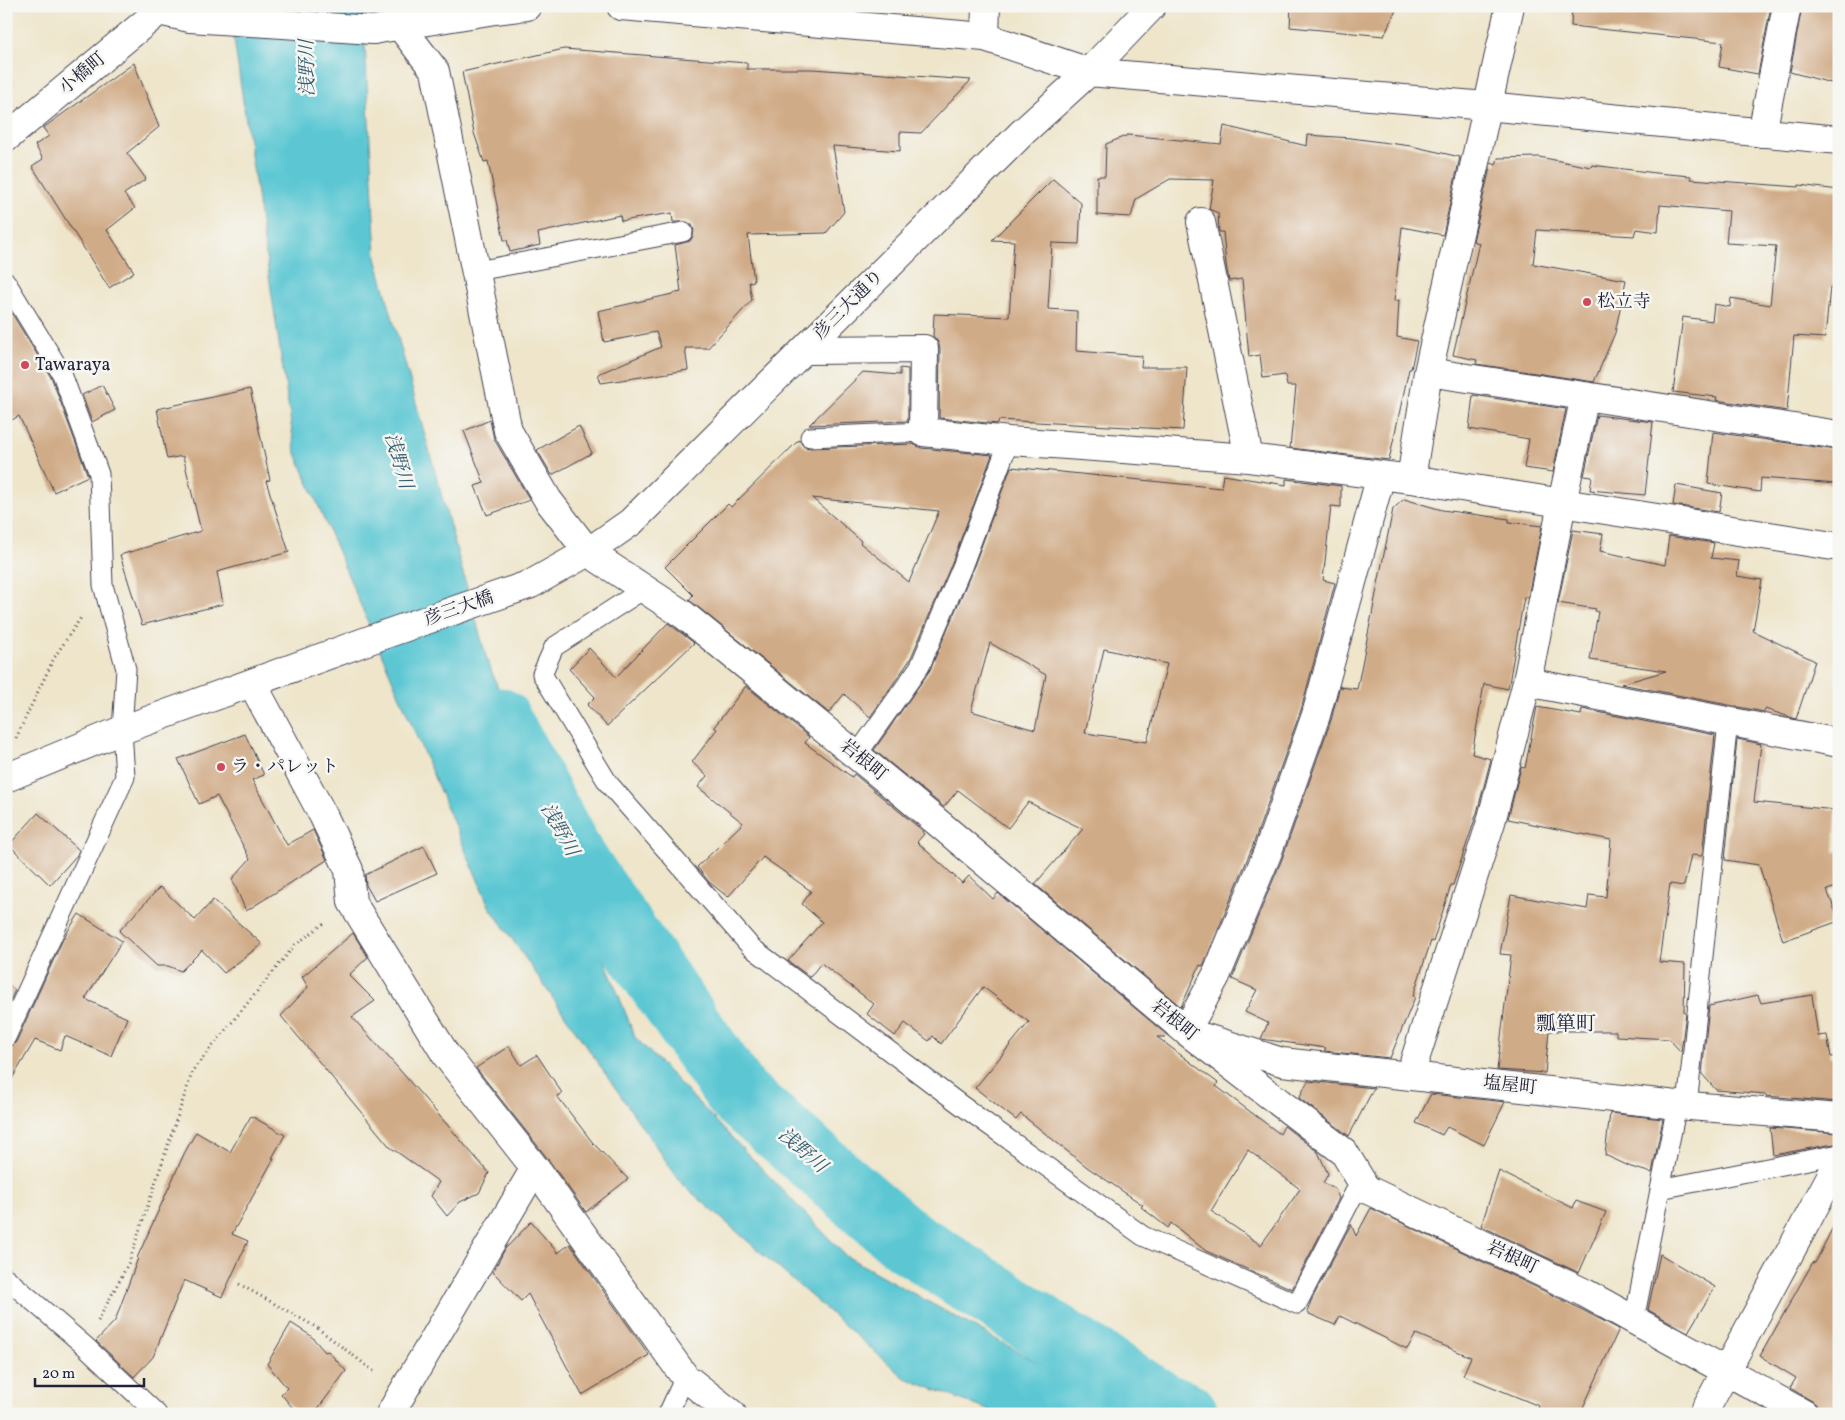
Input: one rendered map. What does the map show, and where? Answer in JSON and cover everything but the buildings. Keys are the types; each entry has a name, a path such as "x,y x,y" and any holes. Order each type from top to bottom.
{"street":[{"path":"155,9 190,18 373,30 401,27 495,8 527,6"},
{"path":"621,6 985,38 1089,72 1486,106 1839,140"},
{"path":"985,38 986,6"},
{"name":"彦三大通り","path":"531,584 588,552 631,522 1023,132 1089,72 1152,6"},
{"path":"1410,479 1428,372 1486,106 1510,6"},
{"path":"1762,133 1787,6"},
{"name":"小橋町","path":"6,138 155,9"},
{"name":"岩根町","path":"401,27 435,71 508,431 548,500 588,552 684,615 1186,1032 1344,1152 1366,1189 1585,1293 1804,1414"},
{"path":"1202,222 1249,458"},
{"path":"804,350 924,349 923,432 1009,441 1249,458 1410,479 1839,547"},
{"path":"1428,372 1839,434"},
{"path":"1410,1075 1491,822 1527,682 1585,396"},
{"path":"1186,1032 1216,976 1274,836 1316,715 1381,476"},
{"name":"彦三大橋","path":"6,778 122,730 386,634 531,584"},
{"path":"1527,682 1839,743"},
{"path":"252,683 323,815 349,870 352,902 446,1055 535,1168 686,1377 732,1414"},
{"name":"塩屋町","path":"1186,1032 1282,1062 1682,1105 1839,1118"},
{"path":"1703,1414 1839,1164"},
{"path":"396,1403 535,1168"}],"lane":[{"path":"476,271 683,232"},
{"path":"6,282 62,374 99,474 103,585 126,669 122,730 125,777 6,1036"},
{"path":"810,437 923,432"},
{"path":"856,756 920,666 962,567 1009,441"},
{"path":"644,589 554,647 542,674 608,783 752,947 961,1105 1143,1236 1297,1304 1361,1180"},
{"path":"1634,1320 1660,1189 1682,1105 1728,722"},
{"path":"1660,1189 1839,1154"},
{"path":"6,1278 85,1346 157,1414"},
{"path":"668,1414 686,1377"}],"path":[{"path":"14,742 54,658 103,585"},
{"path":"85,1346 129,1262 193,1070 295,945 352,902"},
{"path":"239,1284 316,1328 396,1403"}],"water":[{"path":"229,6 363,6 376,258 487,660 635,1037 846,1256 1116,1406 1261,1414 998,1414 905,1378 682,1184 489,906 295,451"}],"waterway":[{"name":"浅野川","path":"499,720 572,856 738,1095 905,1239 1163,1405 1186,1414"}],"place":[{"name":"松立寺","path":"1587,302"},
{"name":"Tawaraya","path":"25,365"},
{"name":"ラ・パレット","path":"221,767"}],"district":[{"name":"瓢箪町","path":"1566,1025"}]}
